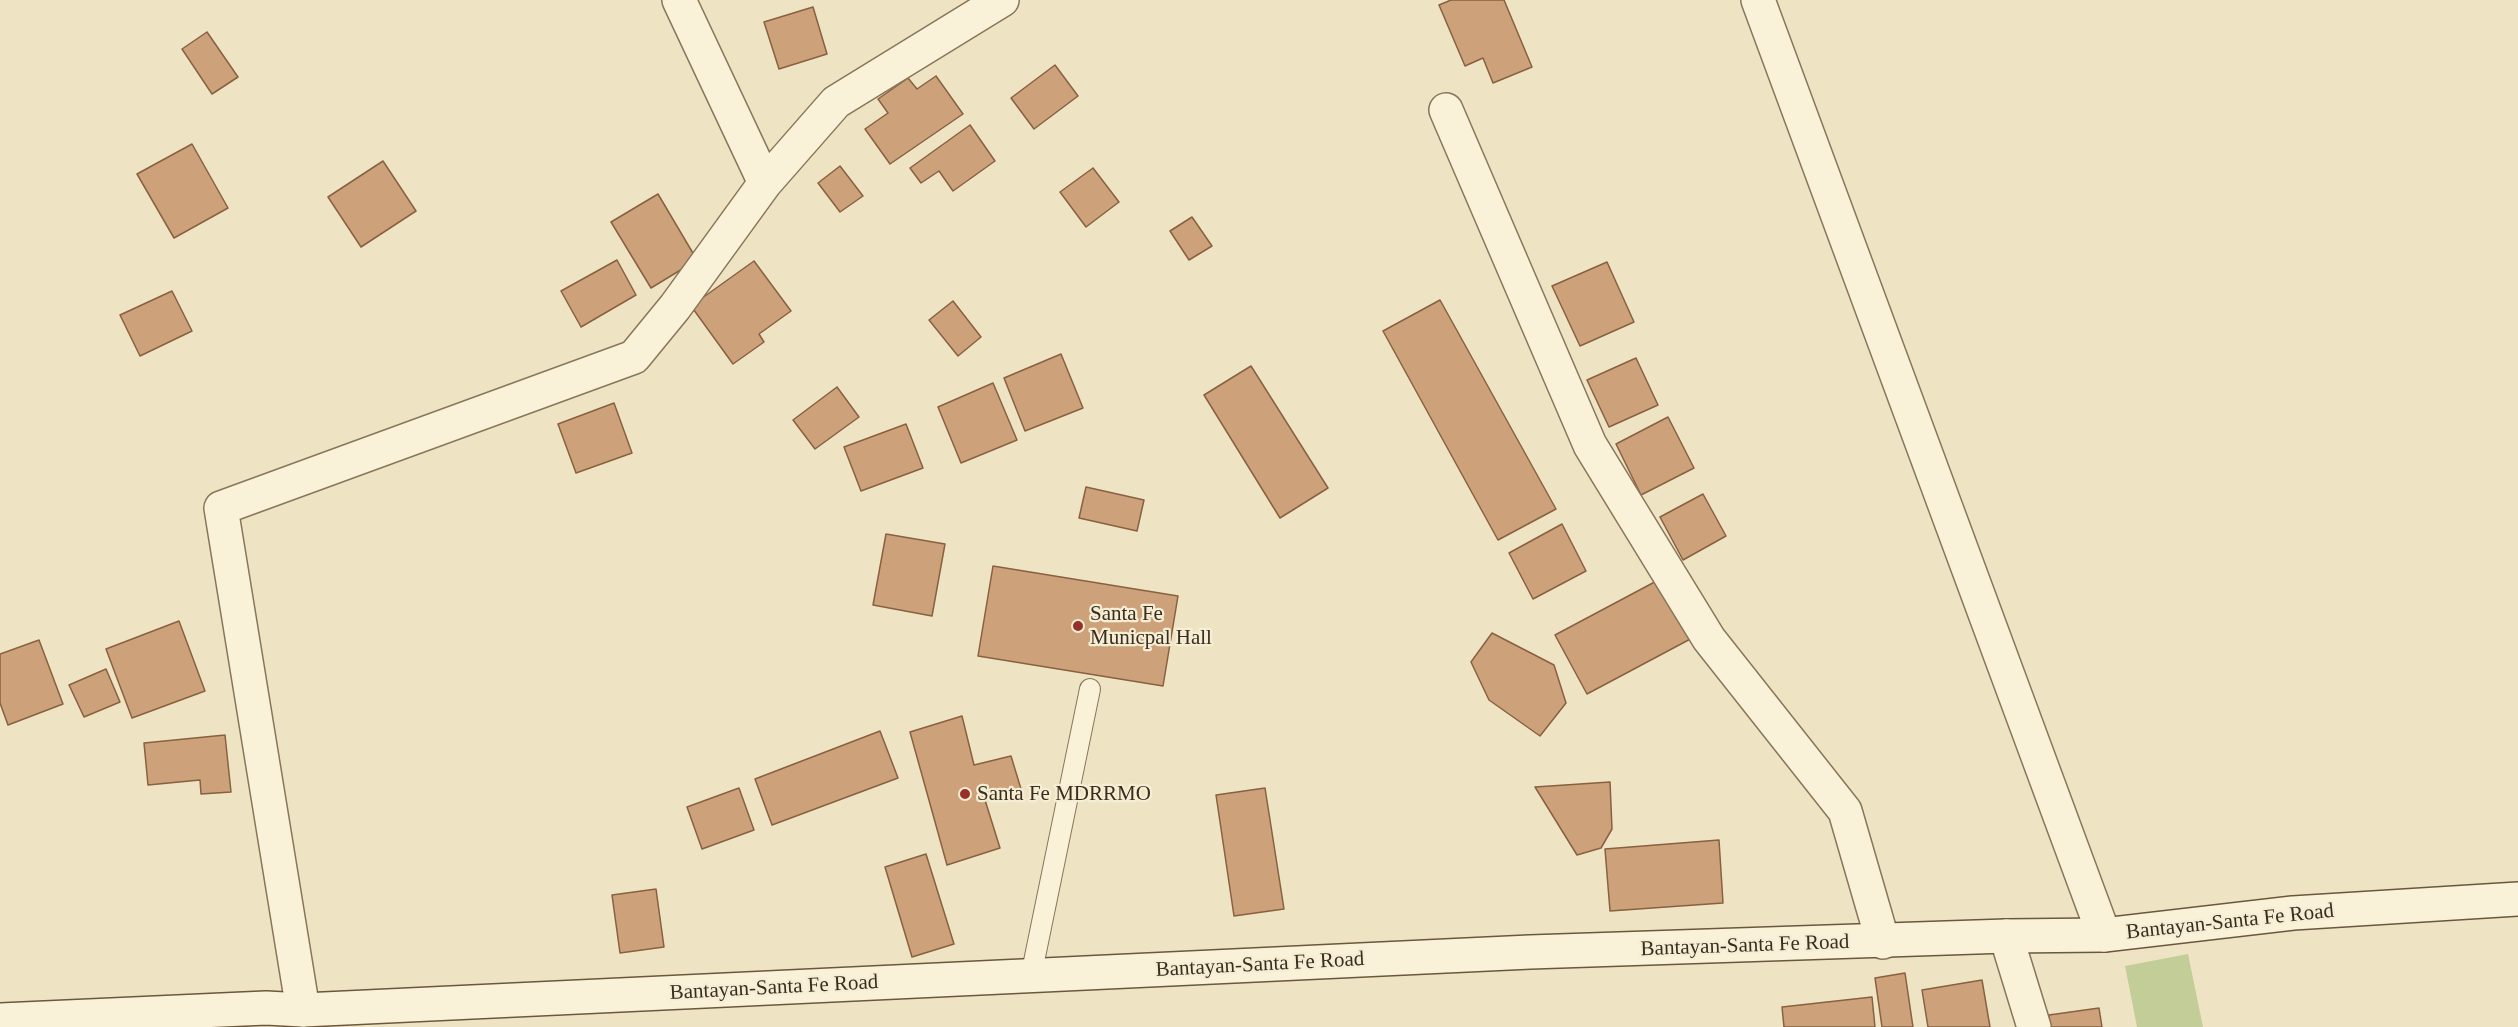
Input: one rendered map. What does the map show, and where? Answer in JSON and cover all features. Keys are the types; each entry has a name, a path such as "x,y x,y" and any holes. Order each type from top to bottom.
{"street":[{"path":"679,0 765,183"},
{"path":"303,1010 221,508 634,357 675,307 765,183 836,102 1002,0"},
{"path":"1758,0 2104,935"},
{"path":"1446,110 1590,445 1709,639 1845,811 1883,942"},
{"name":"Bantayan-Santa Fe Road","path":"0,1020 266,1008 303,1010 1530,952 1883,942 2006,936 2104,935 2293,913 2518,899"},
{"path":"2006,936 2034,1027"}],"lane":[{"path":"1031,976 1090,689"}],"green space":[{"path":"2188,954 2203,1027 2137,1027 2125,966"}],"building":[{"path":"1451,0 1504,0 1532,67 1493,83 1483,58 1465,66 1439,5"},
{"path":"813,7 827,54 779,69 764,22"},
{"path":"207,32 238,77 212,94 182,49"},
{"path":"1055,65 1078,96 1034,129 1011,98"},
{"path":"936,76 963,114 890,164 865,129 888,113 878,99 908,78 917,89"},
{"path":"970,125 995,161 953,191 939,171 921,183 910,168"},
{"path":"192,144 228,208 174,238 137,174"},
{"path":"383,161 416,211 361,247 328,197"},
{"path":"840,166 863,196 840,212 818,183"},
{"path":"1093,168 1119,202 1086,227 1060,192"},
{"path":"658,194 697,260 651,288 611,222"},
{"path":"1192,217 1212,246 1189,260 1170,231"},
{"path":"617,260 636,295 581,327 561,291"},
{"path":"754,261 791,311 759,334 764,342 733,364 691,306"},
{"path":"1607,262 1634,322 1580,346 1552,286"},
{"path":"172,291 192,331 140,356 120,315"},
{"path":"1440,300 1556,509 1498,540 1383,331"},
{"path":"953,301 981,337 958,356 929,320"},
{"path":"1061,354 1083,408 1025,431 1004,378"},
{"path":"1636,358 1658,405 1609,427 1587,380"},
{"path":"1251,366 1328,488 1280,518 1204,395"},
{"path":"993,383 1017,440 961,463 938,407"},
{"path":"837,387 859,417 815,449 793,420"},
{"path":"614,403 632,453 576,473 558,424"},
{"path":"1668,417 1694,468 1641,495 1616,444"},
{"path":"906,424 923,468 861,491 844,447"},
{"path":"1086,487 1144,500 1137,531 1079,518"},
{"path":"1703,494 1726,536 1683,560 1660,517"},
{"path":"1562,524 1586,571 1533,599 1509,553"},
{"path":"886,534 945,544 932,616 873,605"},
{"name":"Santa Fe Municpal Hall","path":"993,566 1178,596 1163,686 978,656"},
{"path":"1664,577 1696,636 1587,694 1555,635"},
{"path":"179,621 205,691 132,718 106,649"},
{"path":"1492,633 1554,665 1566,703 1540,736 1489,700 1471,662"},
{"path":"39,640 63,704 8,725 0,703 0,654"},
{"path":"106,669 120,702 84,717 69,685"},
{"name":"Santa Fe MDRRMO","path":"962,716 974,765 1011,756 1021,789 985,800 1000,848 947,865 910,732"},
{"path":"880,731 898,778 772,825 755,779"},
{"path":"225,735 231,792 201,794 200,780 148,785 144,743"},
{"path":"1610,782 1612,829 1601,848 1577,855 1535,787"},
{"path":"739,788 754,830 702,849 687,807"},
{"path":"1265,788 1284,909 1234,916 1216,795"},
{"path":"1719,840 1723,903 1610,911 1605,849"},
{"path":"926,854 954,944 912,957 885,867"},
{"path":"656,889 664,947 620,953 612,895"},
{"path":"1905,973 1913,1027 1882,1027 1875,978"},
{"path":"1982,980 1990,1027 1928,1027 1922,990"},
{"path":"1872,997 1875,1027 1784,1027 1782,1007"},
{"path":"2099,1008 2102,1027 2050,1027 2049,1015"}],"place":[{"name":"Santa Fe Municpal Hall","path":"1078,626"},
{"name":"Santa Fe MDRRMO","path":"965,794"}]}
